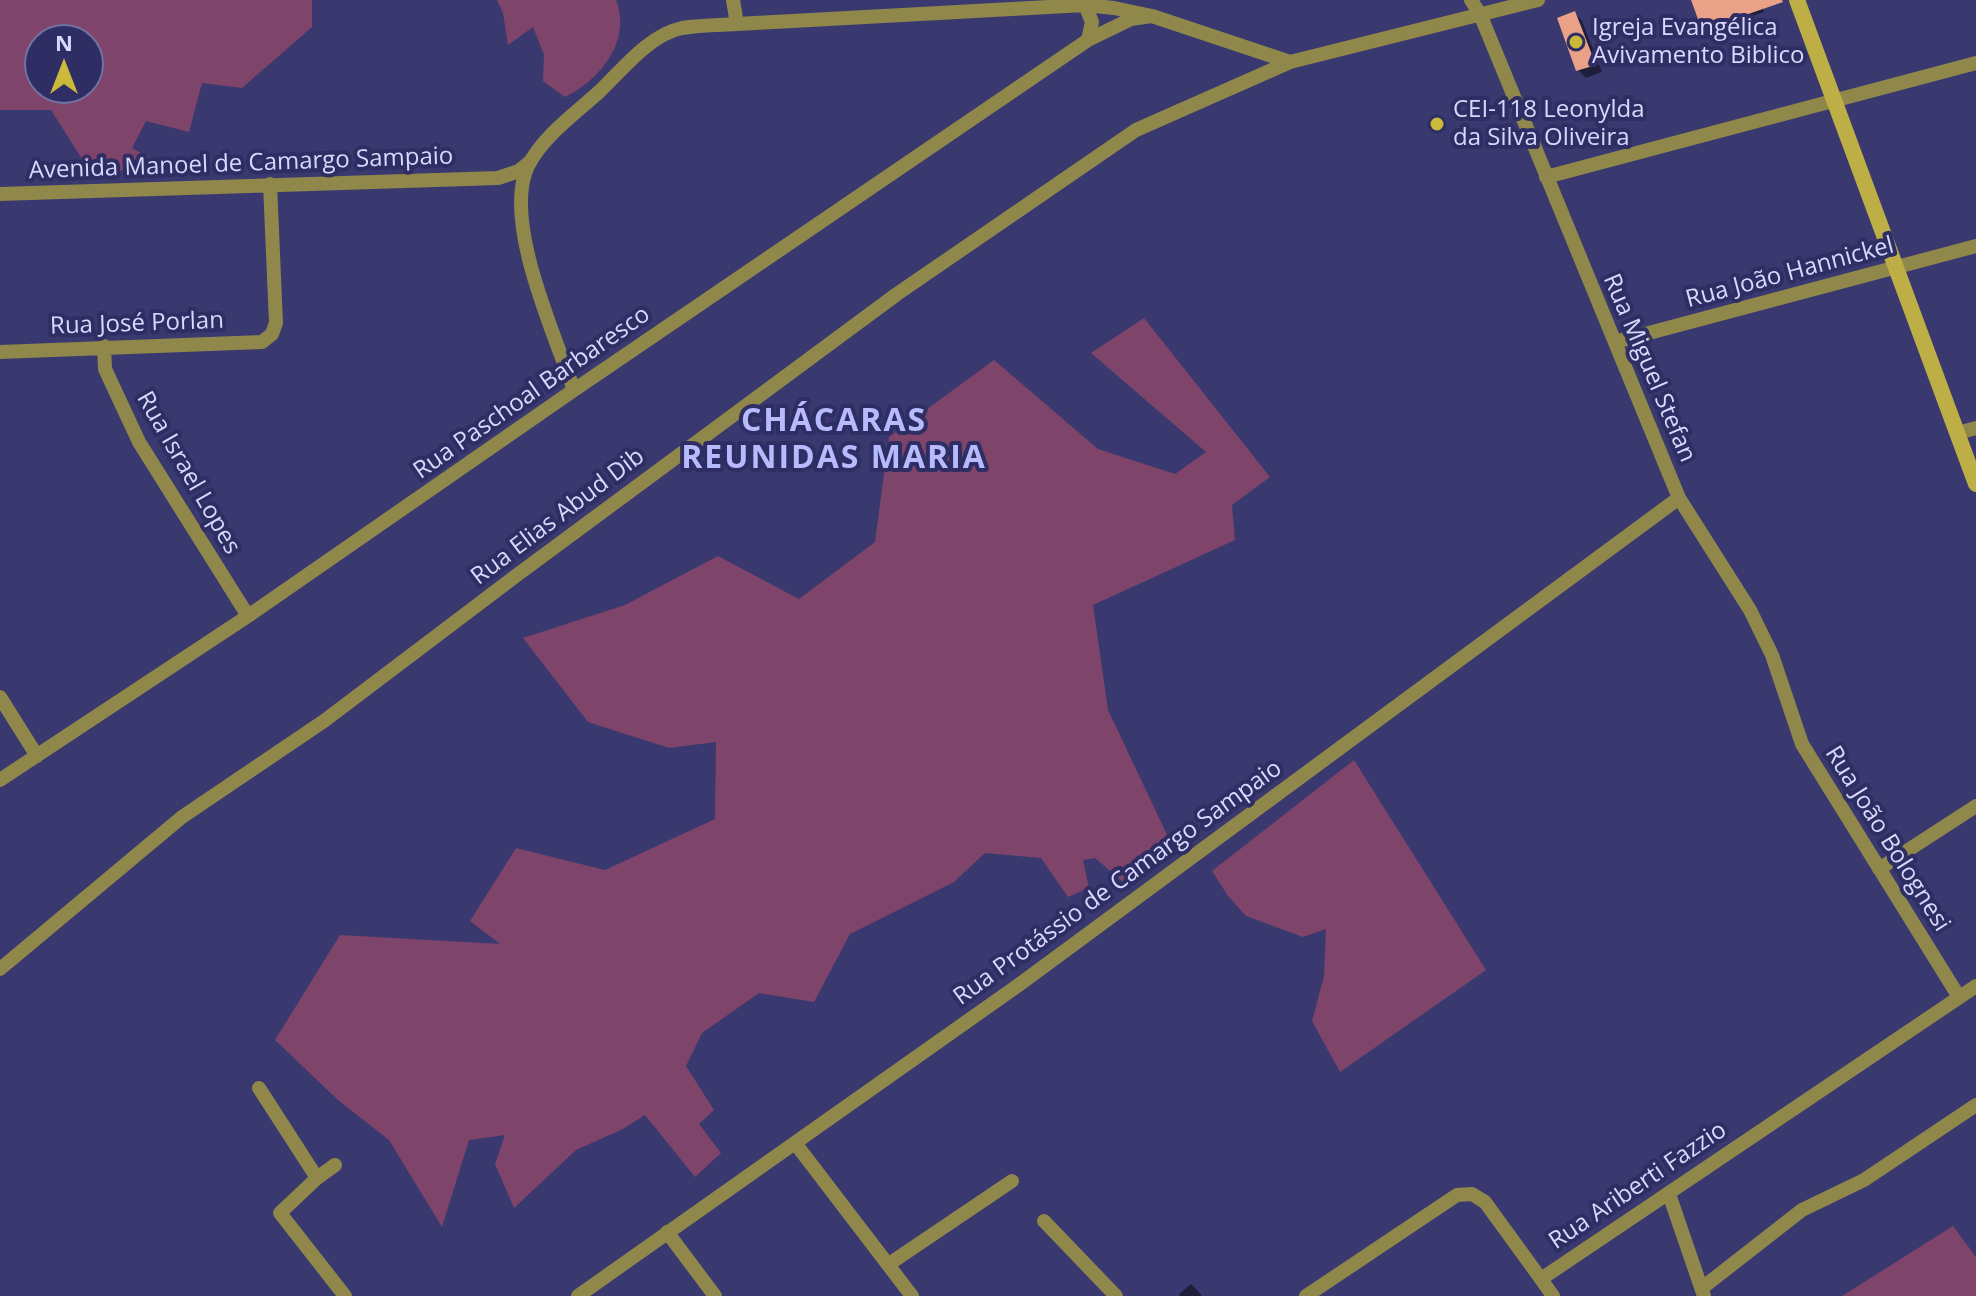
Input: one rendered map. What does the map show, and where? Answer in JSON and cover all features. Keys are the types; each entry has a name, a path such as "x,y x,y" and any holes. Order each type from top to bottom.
{"street":[{"path":"733,0 737,24"},
{"name":"Rua Miguel Stefan","path":"1471,0 1480,14 1679,498 1750,610 1772,655 1802,744"},
{"path":"1290,62 1538,0"},
{"path":"1797,0 1976,484"},
{"path":"1085,5 1092,22 1088,40"},
{"name":"Avenida Manoel de Camargo Sampaio","path":"0,194 484,178 513,174 531,161 546,141 643,50 662,36 681,28 1085,5 1152,16 1290,62"},
{"name":"Rua Paschoal Barbaresco","path":"0,780 248,616 1088,40 1131,19 1152,16"},
{"name":"Rua Elias Abud Dib","path":"0,969 182,817 324,721 541,556 897,294 1136,130 1290,62"},
{"path":"1546,177 1976,63"},
{"name":"Avenida Manoel de Camargo Sampaio","path":"484,178 523,186 531,161"},
{"name":"Rua José Porlan","path":"0,352 262,342 272,334 276,323 270,184"},
{"path":"523,186 526,246 574,390"},
{"name":"Rua João Hannickel","path":"1615,342 1976,246"},
{"name":"Rua Israel Lopes","path":"104,346 105,369 139,442 248,616"},
{"path":"1958,433 1976,428"},
{"name":"Rua Protássio de Camargo Sampaio","path":"578,1296 1020,984 1679,498"},
{"path":"0,697 37,756"},
{"name":"Rua João Bolognesi","path":"1802,744 1959,997"},
{"path":"1879,869 1976,806"},
{"name":"Rua Ariberti Fazzio","path":"1306,1296 1457,1195 1472,1194 1485,1202 1541,1279 1798,1103 1976,986"},
{"path":"259,1088 317,1178"},
{"path":"1669,1194 1703,1292 1802,1210 1864,1180 1976,1105"},
{"path":"795,1143 912,1296"},
{"path":"335,1165 280,1213 345,1296"},
{"path":"889,1264 1012,1181"},
{"path":"1044,1221 1116,1296"},
{"path":"667,1232 715,1296"},
{"path":"1541,1279 1553,1296"}],"shaded area":[{"path":"0,0 312,0 312,27 242,88 202,83 189,132 146,121 132,148 174,171 89,170 51,110 0,110"},
{"path":"497,0 616,0 620,30 610,58 590,80 565,97 543,81 544,55 533,27 508,45 503,13"},
{"path":"1144,318 1270,477 1232,505 1235,540 1093,605 1108,710 1170,841 1156,867 1123,882 1095,858 1083,860 1089,888 1068,897 1041,858 985,853 954,882 850,934 814,1002 759,993 702,1033 686,1066 714,1110 699,1124 721,1153 695,1177 645,1115 623,1129 576,1150 514,1208 495,1164 505,1135 469,1140 442,1227 389,1140 338,1100 275,1040 340,935 500,944 470,921 516,848 605,870 715,819 716,742 669,748 588,722 523,638 625,605 718,556 799,599 875,542 889,437 994,360 1098,449 1175,474 1206,452 1091,353"},
{"path":"1354,760 1486,970 1340,1072 1312,1021 1324,976 1326,929 1303,937 1246,916 1212,871"},
{"path":"1953,1226 1976,1257 1976,1296 1842,1296"}],"building":[{"path":"1691,0 1782,0 1783,2 1702,30"},
{"name":"Igreja Evangélica Avivamento Biblico","path":"1575,11 1596,65 1576,71 1557,18"}],"place":[{"name":"Igreja Evangélica Avivamento Biblico","path":"1576,42"},
{"name":"CEI-118 Leonylda da Silva Oliveira","path":"1437,124"}],"district":[{"name":"CHÁCARAS REUNIDAS MARIA","path":"834,440"}]}
